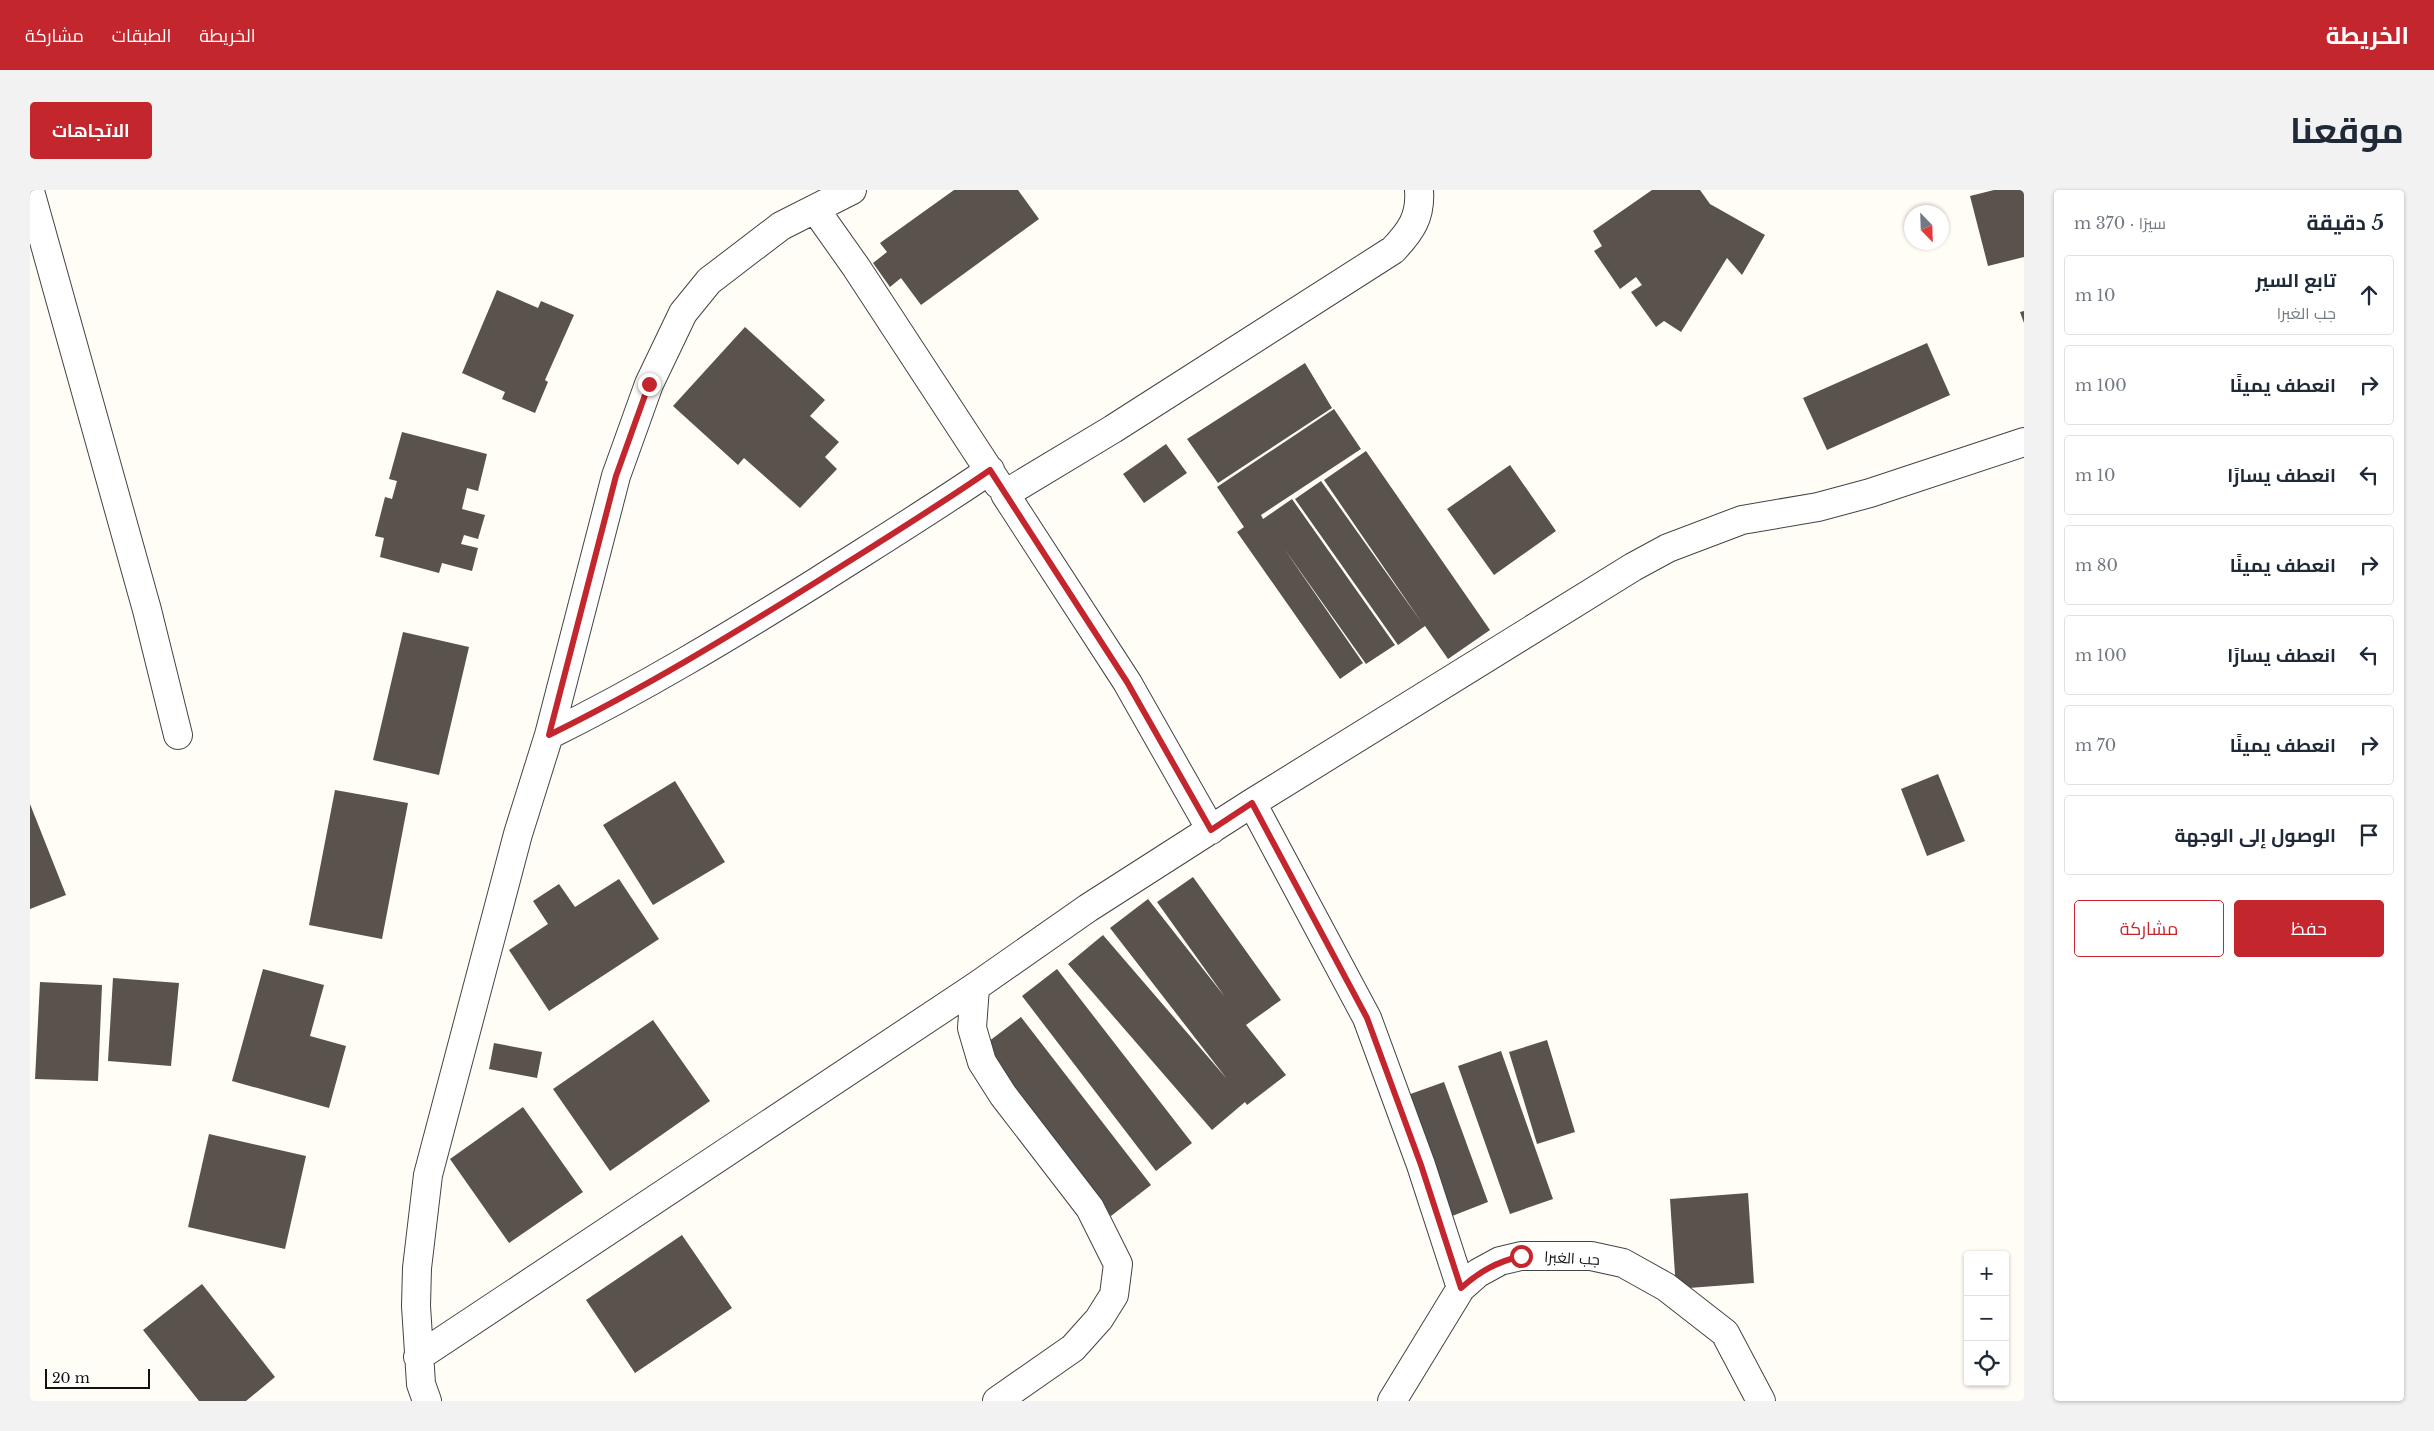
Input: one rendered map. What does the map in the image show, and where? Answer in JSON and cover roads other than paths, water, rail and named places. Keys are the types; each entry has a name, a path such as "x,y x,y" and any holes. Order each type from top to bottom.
{"street":[{"path":"427,1401 421,1384 418,1357 417,1268 428,1175 518,834 549,735 616,476 649,384 683,313 709,280 781,226 852,190"},
{"path":"1005,494 1113,429 1393,250 1413,224 1420,207 1419,190"},
{"path":"30,191 147,610 178,735"},
{"path":"815,209 856,267 990,470 1127,682 1211,830"},
{"path":"418,1357 975,988 1088,908 1252,803 1608,582 1668,548 1742,520 1818,507 1870,493 2024,442"},
{"path":"549,735 595,712 739,630 929,512 990,470"},
{"path":"1252,803 1367,1018 1421,1165 1461,1288"},
{"path":"975,988 972,1028 982,1062 1003,1095 1090,1208 1118,1264 1114,1294 1099,1319 1073,1348 997,1401"},
{"name":"جب الغبرا","path":"1392,1401 1461,1288 1478,1273 1500,1261 1521,1256 1591,1256 1623,1263 1666,1287 1725,1333 1761,1401"}]}
